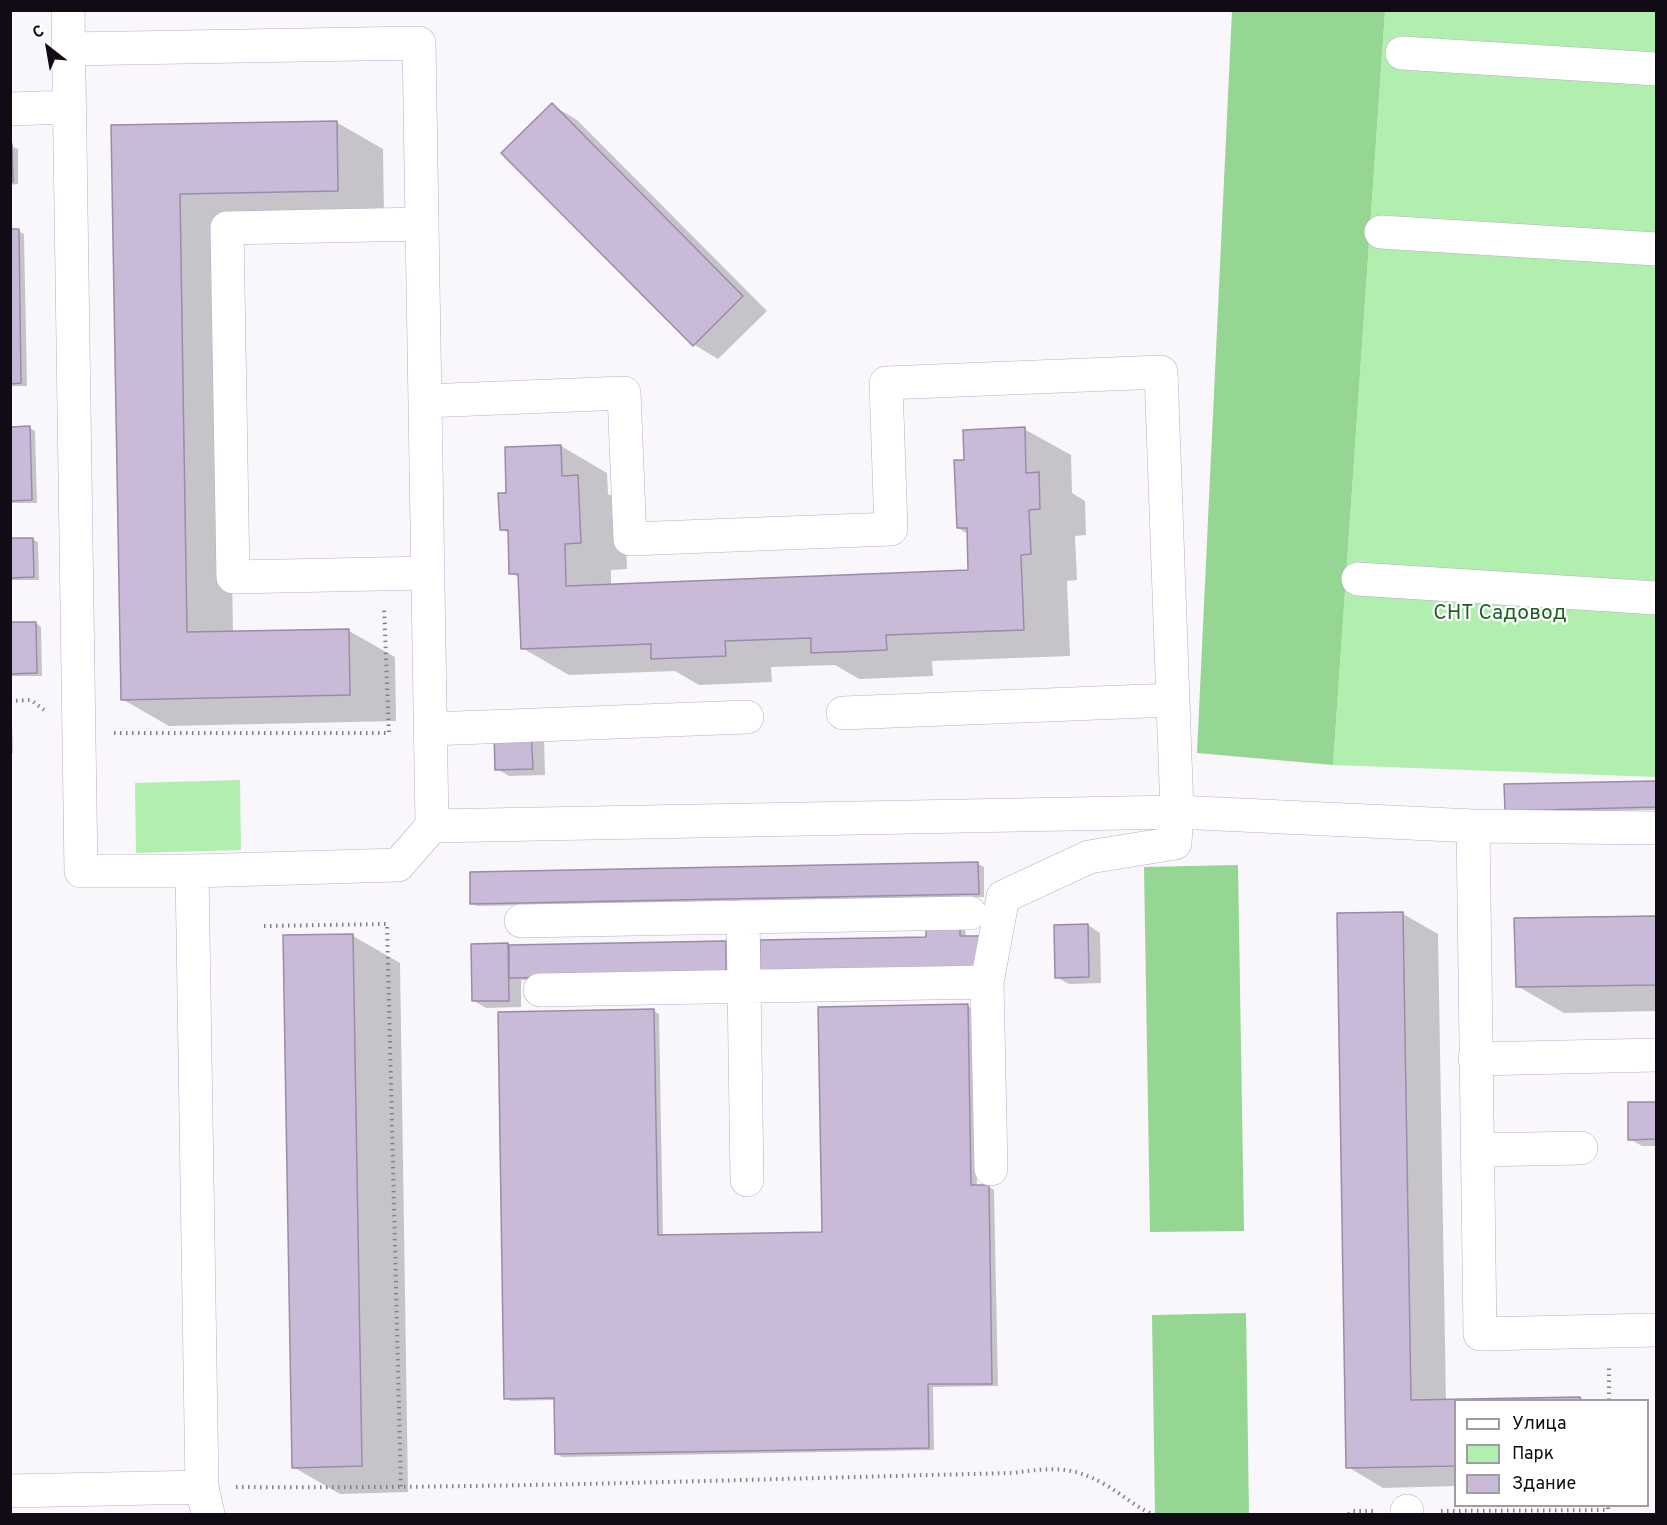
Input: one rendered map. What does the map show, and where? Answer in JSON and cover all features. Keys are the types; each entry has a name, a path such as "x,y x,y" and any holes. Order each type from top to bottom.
{"street":[{"path":"68,10 68,49 81,781 81,871 192,871 398,865 432,826 419,42 68,49"},
{"path":"1402,53 1656,69"},
{"path":"10,109 69,107"},
{"path":"422,224 227,228 233,577 428,573"},
{"path":"1381,232 1656,249"},
{"path":"425,401 624,393 630,539 642,539 891,529 886,383 1161,372 1177,812 1175,843 1089,857 1003,897 987,982 991,1169"},
{"path":"1358,579 1656,597"},
{"path":"843,713 1173,700"},
{"path":"431,729 747,717"},
{"path":"432,826 1177,812 1473,826 1656,828"},
{"path":"1473,826 1480,1334 1656,1330"},
{"path":"10,1491 205,1501 192,871"},
{"path":"521,921 970,913"},
{"path":"743,917 747,1180"},
{"path":"540,990 987,982"},
{"path":"1475,1059 1656,1055"},
{"path":"1477,1150 1581,1148"}],"path":[{"path":"80,733 389,733 382,573"},
{"path":"264,926 387,924 401,1488"},
{"path":"205,1501 401,1488 1012,1473 1046,1468 1076,1470 1106,1485 1136,1507 1152,1515"},
{"path":"1349,1515 1351,1511 1407,1513 1609,1510"}],"green space":[{"path":"1232,11 1385,11 1333,765 1197,753"},
{"name":"СНТ Садовод","path":"1385,11 1656,11 1656,777 1333,765"},
{"path":"240,780 241,850 136,853 135,783"},
{"path":"1238,865 1244,1231 1150,1232 1144,867"},
{"path":"1246,1313 1249,1514 1155,1514 1152,1315"}],"building":[{"path":"552,103 743,296 693,346 501,153"},
{"path":"337,121 338,191 180,194 187,632 349,629 350,695 121,700 111,125"},
{"path":"10,144 12,144 13,182 10,182"},
{"path":"10,229 19,229 21,383 10,384"},
{"path":"30,426 32,500 10,501 10,427"},
{"path":"1025,427 1026,473 1039,472 1040,509 1029,510 1031,554 1021,555 1024,630 886,635 887,650 811,653 811,638 725,641 726,656 651,659 651,644 521,649 518,574 509,574 508,530 500,530 498,493 506,493 505,447 561,445 562,476 578,475 581,543 565,544 566,586 968,570 967,528 957,528 954,460 964,460 963,430"},
{"path":"10,538 33,538 34,577 10,578"},
{"path":"10,622 36,622 37,673 10,674"},
{"path":"531,730 533,769 495,770 494,731"},
{"path":"1656,781 1656,807 1505,811 1504,784"},
{"path":"978,862 979,894 470,904 470,872"},
{"path":"1403,912 1411,1400 1454,1399 1454,1466 1346,1468 1337,913"},
{"path":"1656,916 1656,985 1516,987 1514,918"},
{"path":"960,924 960,936 980,936 980,969 760,973 760,940 926,937 926,925"},
{"path":"1088,924 1089,977 1055,978 1054,925"},
{"path":"353,934 362,1466 292,1468 283,935"},
{"path":"726,941 726,974 509,978 509,945"},
{"path":"508,943 509,1001 472,1001 471,944"},
{"path":"968,1004 971,1185 989,1185 992,1384 928,1384 929,1448 555,1454 554,1398 504,1399 498,1012 654,1009 658,1235 822,1232 818,1007"},
{"path":"1628,1102 1656,1102 1656,1139 1628,1140"},
{"path":"1580,1397 1581,1399 1467,1399"}]}
